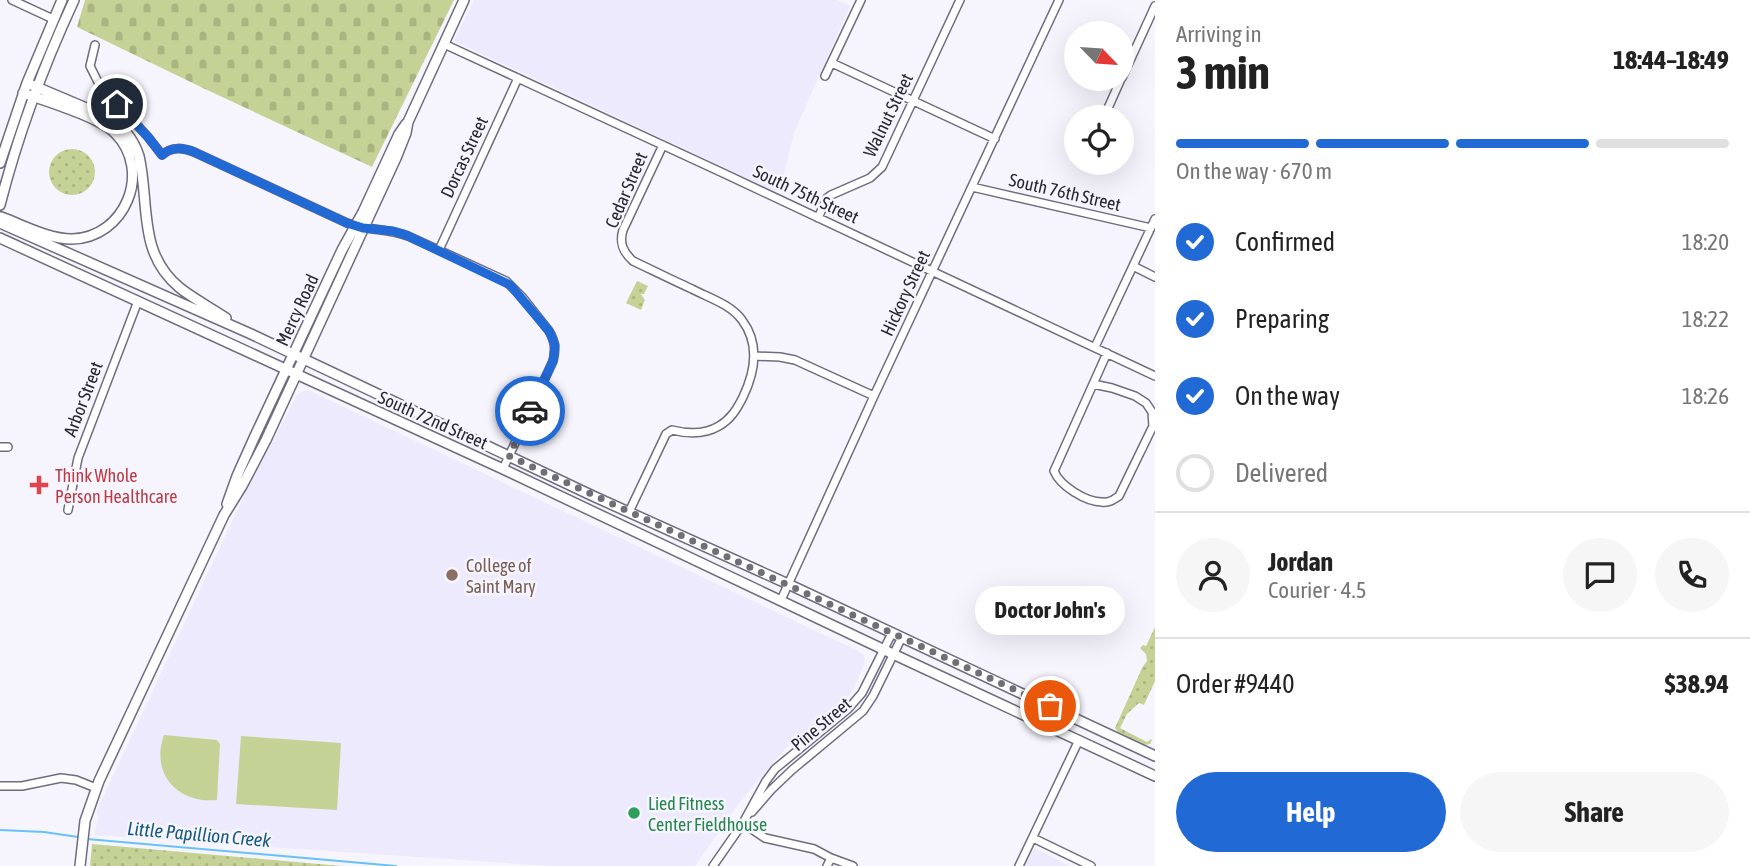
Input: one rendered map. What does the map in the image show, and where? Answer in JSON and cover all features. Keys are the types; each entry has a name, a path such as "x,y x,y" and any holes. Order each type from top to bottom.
{"main road":[{"path":"0,163 23,93 62,0"},
{"path":"1,202 35,92 74,0"},
{"name":"Mercy Road","path":"80,865 87,814 96,788 224,516 254,462 296,374 398,134 408,122 464,0"},
{"path":"0,217 53,236 72,239 97,233 111,223 123,210 130,195 133,174 130,157 115,133 99,122 35,92 27,83"},
{"path":"23,93 35,92 105,116 126,132 139,156 149,238 162,268 184,291 251,334"},
{"name":"South 72nd Street","path":"0,223 251,334 1155,756"},
{"name":"Mercy Road","path":"224,516 241,467 293,354 342,250 359,227"},
{"name":"South 72nd Street","path":"0,238 503,469 1155,776"},
{"path":"0,245 96,282"}],"street":[{"path":"12,0 53,19"},
{"path":"825,76 861,0"},
{"name":"Walnut Street","path":"818,218 827,198 870,178 879,170 960,0"},
{"name":"Hickory Street","path":"781,600 1059,0"},
{"path":"1134,50 1155,6"},
{"name":"South 75th Street","path":"444,44 1155,376"},
{"path":"96,45 90,66 98,82 162,155 178,148 194,152 359,227 399,232 510,285 549,331 555,345 553,361 503,469"},
{"path":"832,62 995,139"},
{"name":"Dorcas Street","path":"439,250 518,78"},
{"name":"Cedar Street","path":"663,145 623,230 622,247 633,261 733,311 748,331 754,356"},
{"name":"South 76th Street","path":"972,187 1151,228"},
{"path":"1095,348 1155,219"},
{"path":"1133,266 1155,277"},
{"name":"Arbor Street","path":"68,510 78,458 138,301"},
{"path":"1093,384 1112,387 1135,396 1146,403 1152,412 1153,426 1119,496 1110,502 1100,503 1079,494 1057,479 1054,471 1093,384 1107,353"},
{"path":"629,512 666,434 672,430 705,432 725,422 736,410 747,390 754,356 794,360 874,396"},
{"name":"Pine Street","path":"743,823 765,781 775,769 855,702 892,633"},
{"name":"Pine Street","path":"713,866 743,823 771,790 863,711 902,638"},
{"path":"1019,866 1079,740"},
{"path":"0,786 22,786 61,778 76,780 96,788"},
{"path":"743,823 772,841 814,849 829,862 853,866"},
{"path":"1033,838 1091,866"}],"shaded area":[{"path":"474,0 837,0 850,6 794,133 777,192 454,41"},
{"name":"College of Saint Mary","path":"310,391 856,650 864,655 865,662 854,688 838,710 787,747 739,803 695,866 549,866 94,835 97,810 242,500 297,395"},
{"path":"1034,848 1070,866 1024,866"}],"green space":[{"path":"85,0 454,0 372,167 77,27"},
{"path":"72,149 88,156 95,172 88,188 72,195 56,188 49,172 56,156"},
{"path":"637,281 648,286 644,294 641,294 645,300 641,310 626,303"},
{"path":"1155,627 1155,681 1144,705 1139,703 1127,714 1120,728 1147,742 1152,740 1145,745 1115,728 1147,661 1146,654 1140,648 1146,646"},
{"path":"164,735 217,740 220,744 217,800 190,797 171,784 164,774 161,762"},
{"path":"241,736 341,743 337,810 236,804"},
{"path":"92,844 342,866 90,866"}],"waterway":[{"name":"Little Papillion Creek","path":"0,830 78,837"},
{"name":"Little Papillion Creek","path":"87,839 396,866"}],"way so far":[{"path":"530,411 509,456 1050,706"}],"place":[{"name":"Think Whole Person Healthcare","path":"39,485"},
{"name":"College of Saint Mary","path":"452,575"},
{"name":"Doctor John's","path":"1050,706"},
{"name":"Lied Fitness Center Fieldhouse","path":"634,813"}],"route":[{"path":"117,104 162,155 172,149 187,149 347,223 363,228 399,232 508,283 549,331 555,345 553,361 530,411"}]}
